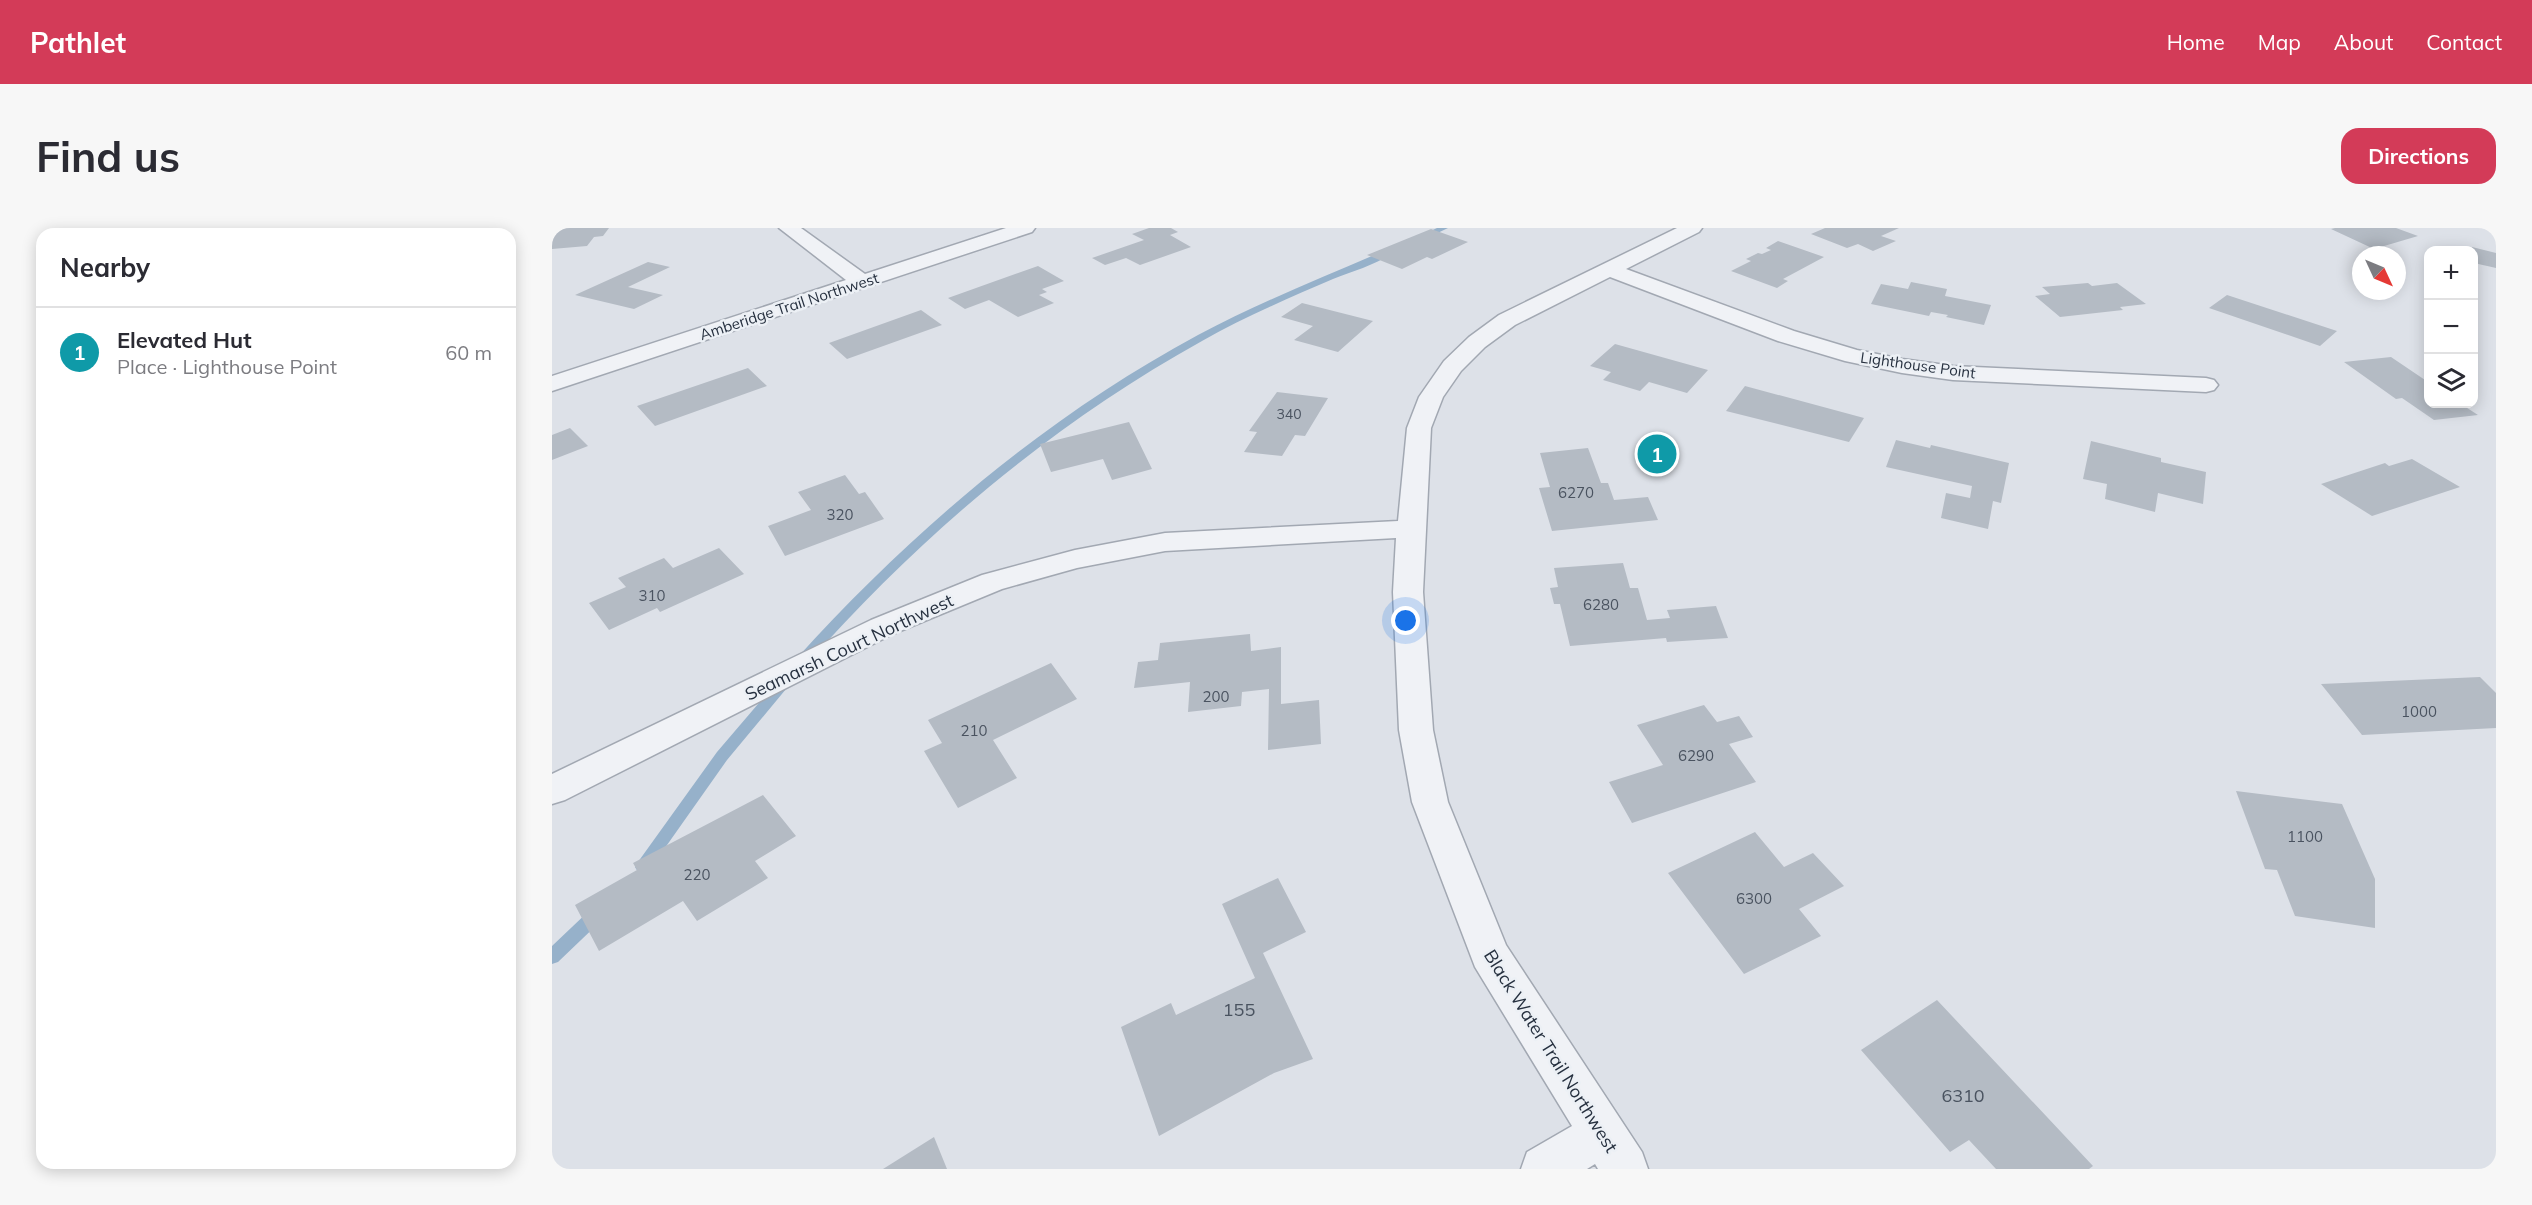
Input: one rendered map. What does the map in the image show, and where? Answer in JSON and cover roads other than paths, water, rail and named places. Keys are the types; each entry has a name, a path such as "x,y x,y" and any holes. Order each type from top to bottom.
{"street":[{"path":"789,228 862,282"},
{"name":"Amberidge Trail Northwest","path":"552,384 1025,228"},
{"name":"Black Water Trail Northwest","path":"1613,1151 1489,954 1430,802 1416,730 1408,592 1419,428 1431,397 1452,366 1477,342 1507,320 1692,228"},
{"name":"Lighthouse Point","path":"1608,269 1786,336 1853,356 1902,366 1953,373 2206,386"},
{"name":"Seamarsh Court Northwest","path":"552,790 882,627 992,582 1075,558 1165,542 1411,529"},
{"path":"1544,1169 1613,1151"}],"waterway":[{"path":"1422,237 1444,228"},
{"path":"802,661 842,616 929,531 1023,454 1072,418 1174,353 1226,324 1391,251"},
{"path":"643,867 722,756 786,680"},
{"path":"552,957 598,913"}],"place":[{"name":"Elevated Hut","path":"1657,454"}]}
